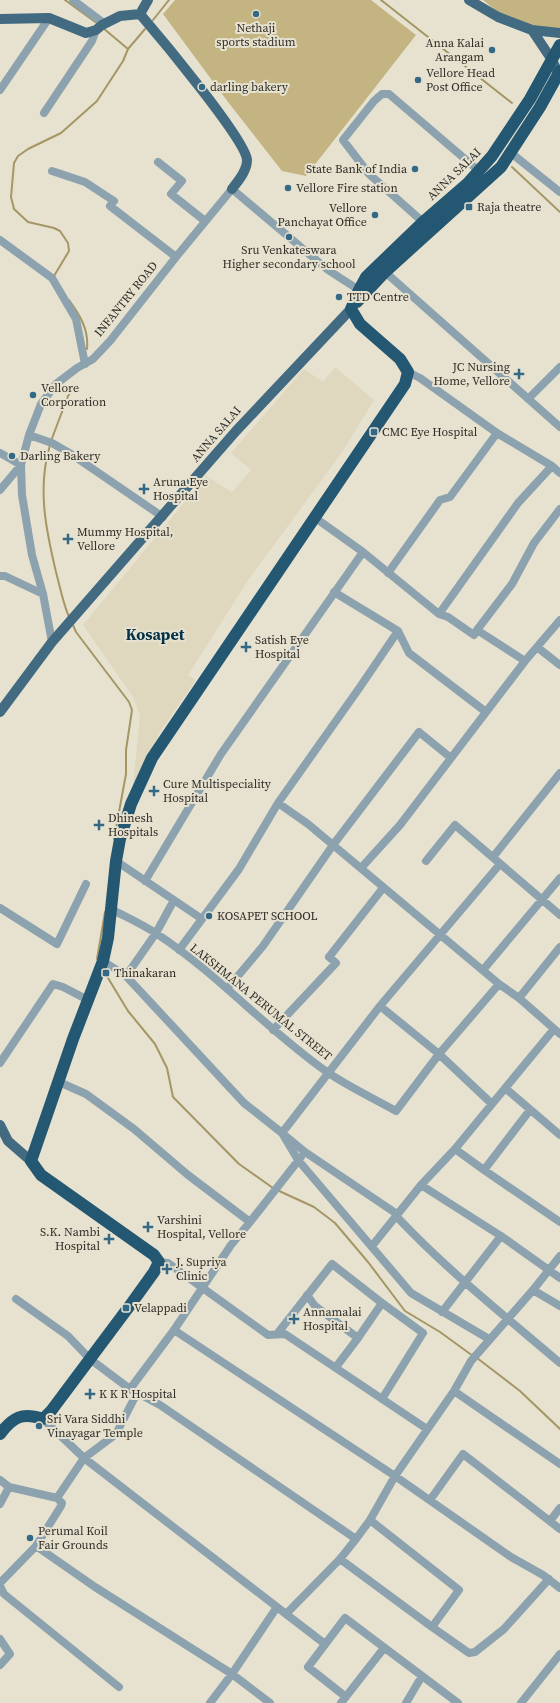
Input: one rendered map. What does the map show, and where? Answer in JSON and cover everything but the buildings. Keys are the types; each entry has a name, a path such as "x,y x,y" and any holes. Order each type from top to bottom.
{"highway":[{"name":"ANNA SALAI","path":"351,309 366,278 423,222 468,183 492,156 514,126 560,45"},
{"name":"ANNA SALAI","path":"351,309 385,272 501,167 560,74"},
{"path":"0,1434 5,1427 22,1415 31,1415 42,1419 51,1412 131,1304 160,1262 154,1255 40,1175 30,1161 103,961 108,938 116,861 120,838 130,804 152,758 405,384 408,372 400,359 360,324 351,309"}],"main road":[{"path":"0,19 49,18 86,33 96,30 120,16 140,14 148,0"},
{"path":"469,0 498,16 532,30 560,33"},
{"name":"INFANTRY ROAD","path":"140,14 164,42 237,139 247,159 244,172 232,189"},
{"path":"532,30 560,74"},
{"name":"ANNA SALAI","path":"0,712 52,642 236,431 351,309"},
{"path":"0,1125 8,1141 30,1161"}],"street":[{"path":"73,0 105,24"},
{"path":"0,90 49,18"},
{"path":"44,113 92,41 96,30"},
{"path":"423,222 369,174 343,140 374,101 382,94 389,94 479,171"},
{"path":"511,153 560,192"},
{"path":"158,162 182,181 171,194 205,221"},
{"path":"52,170 85,182 114,201 110,206 176,257"},
{"path":"232,189 328,270 359,290"},
{"name":"INFANTRY ROAD","path":"52,642 43,594 32,555 22,495 21,465 29,435 41,404 56,384 93,359 110,341 232,189"},
{"path":"0,240 52,278 76,319 85,364"},
{"path":"385,272 560,427"},
{"path":"528,400 560,367"},
{"path":"408,372 420,378 497,433 552,466 560,473"},
{"path":"388,573 440,500 450,497 497,433"},
{"path":"29,435 52,443 71,454 162,517"},
{"path":"0,453 21,465 0,490"},
{"path":"439,614 518,503 552,466"},
{"path":"314,517 363,552 439,614 448,617 474,635 512,584 534,543 560,509"},
{"path":"145,881 221,754 363,552"},
{"path":"0,576 5,576 43,594"},
{"path":"334,592 398,631 409,653 486,712"},
{"path":"361,868 400,825 525,662 560,620"},
{"path":"478,630 525,662"},
{"path":"178,950 240,869 278,803 398,631"},
{"path":"537,647 560,665"},
{"path":"227,989 263,946 333,845 419,732 452,758"},
{"path":"493,857 560,773"},
{"path":"278,803 308,824 383,888 499,984 519,998 557,1031 505,1088 455,1149 421,1185 372,1246"},
{"path":"426,861 455,825 560,916"},
{"path":"116,861 202,919"},
{"path":"282,1133 380,1006 500,864"},
{"path":"483,970 560,878"},
{"path":"0,908 57,944 86,884"},
{"path":"273,1030 336,964 329,957 383,888"},
{"path":"126,976 156,933 174,900"},
{"name":"LAKSHMANA PERUMAL STREET","path":"111,909 156,933 227,989 273,1030 328,1072 396,1112 439,1054"},
{"path":"519,998 560,947"},
{"path":"103,961 126,976 244,1103 305,1152 397,1214 398,1218 425,1246 560,1363"},
{"path":"0,1063 53,984 63,987 88,1000"},
{"path":"439,1054 499,984"},
{"path":"380,1006 439,1054 492,1104"},
{"path":"59,1082 86,1094 134,1129 188,1175 250,1222"},
{"path":"505,1088 560,1135"},
{"path":"484,1170 530,1110"},
{"path":"282,1133 298,1160 412,1293 489,1339"},
{"path":"455,1149 560,1222"},
{"path":"57,1498 84,1458 116,1434 134,1391 174,1330 231,1245 305,1152"},
{"path":"421,1185 501,1236 548,1271 560,1278"},
{"path":"442,1312 501,1236"},
{"path":"286,1614 340,1559 356,1539 370,1520 395,1476 454,1391 471,1361 533,1290 560,1256"},
{"path":"160,1262 168,1263 268,1335 285,1334 427,1429"},
{"path":"277,1334 332,1264 423,1333 382,1399"},
{"path":"533,1290 560,1306"},
{"path":"307,1296 315,1306 358,1338"},
{"path":"16,1299 68,1336 90,1359 134,1391 160,1405 356,1539"},
{"path":"336,1367 382,1303"},
{"path":"174,1330 395,1476 511,1557 560,1588"},
{"path":"454,1391 560,1464"},
{"path":"42,1419 84,1458 325,1644"},
{"path":"430,1500 463,1454 560,1529"},
{"path":"0,1480 9,1487 57,1498 62,1503 36,1546 0,1583"},
{"path":"0,1504 9,1487"},
{"path":"550,1521 560,1508"},
{"path":"370,1520 459,1590 432,1627"},
{"path":"36,1546 95,1587 232,1674 270,1703"},
{"path":"340,1559 469,1653 475,1652 504,1630 548,1579"},
{"path":"0,1586 4,1594 119,1687"},
{"path":"210,1703 232,1674 277,1607"},
{"path":"384,1648 344,1700 308,1667 345,1618 458,1703"},
{"path":"0,1639 10,1654 0,1665"},
{"path":"520,1703 560,1654"},
{"path":"406,1703 422,1676"}],"shaded area":[{"path":"175,0 371,0 416,35 306,176 282,171 228,102 163,14"},
{"path":"483,0 560,0 560,31 531,27 500,14"},
{"path":"335,367 374,400 343,451 249,579 188,675 196,680 160,732 133,785 140,716 133,697 83,625 206,476 232,492 251,470 231,453 304,369 323,382"}],"waterway":[{"path":"65,0 98,24"},
{"path":"153,20 169,0"},
{"path":"381,0 512,103"},
{"path":"54,276 69,251 68,243 60,231 54,228 28,222 14,209 11,197 14,163 18,156 28,149 61,133 97,101 123,61 128,49 103,28"},
{"path":"128,49 145,29"},
{"path":"512,167 560,212"},
{"path":"69,300 83,323 87,335 87,349"},
{"path":"51,441 68,396 75,386"},
{"path":"50,445 44,477 44,509 52,556 63,601 69,617"},
{"path":"73,625 76,632 129,702 132,710 126,750 126,774 114,839"},
{"path":"97,959 105,912"},
{"path":"105,973 128,1011 155,1044 167,1068 173,1097 239,1164 273,1188"},
{"path":"277,1190 314,1207 335,1223 368,1262 405,1311 440,1332 473,1356"},
{"path":"477,1358 520,1391 560,1429"}],"place":[{"name":"Nethaji sports stadium","path":"256,14"},
{"name":"Anna Kalai Arangam","path":"492,50"},
{"name":"Vellore Head Post Office","path":"418,80"},
{"name":"darling bakery","path":"202,87"},
{"name":"State Bank of India","path":"415,169"},
{"name":"Vellore Fire station","path":"288,188"},
{"name":"Raja theatre","path":"469,207"},
{"name":"Vellore Panchayat Office","path":"375,215"},
{"name":"Sru Venkateswara Higher secondary school","path":"289,237"},
{"name":"TTD Centre","path":"339,297"},
{"name":"JC Nursing Home, Vellore","path":"519,374"},
{"name":"Vellore Corporation","path":"33,395"},
{"name":"CMC Eye Hospital","path":"374,432"},
{"name":"Darling Bakery","path":"12,456"},
{"name":"Aruna Eye Hospital","path":"144,489"},
{"name":"Mummy Hospital, Vellore","path":"68,539"},
{"name":"Satish Eye Hospital","path":"246,647"},
{"name":"Cure Multispeciality Hospital","path":"154,791"},
{"name":"Dhinesh Hospitals","path":"99,825"},
{"name":"KOSAPET SCHOOL","path":"209,916"},
{"name":"Thinakaran","path":"106,973"},
{"name":"Varshini Hospital, Vellore","path":"148,1227"},
{"name":"S.K. Nambi Hospital","path":"109,1239"},
{"name":"J. Supriya Clinic","path":"167,1269"},
{"name":"Velappadi","path":"126,1308"},
{"name":"Annamalai Hospital","path":"294,1319"},
{"name":"K K R Hospital","path":"90,1394"},
{"name":"Sri Vara Siddhi Vinayagar Temple","path":"39,1426"},
{"name":"Perumal Koil Fair Grounds","path":"30,1538"}],"district":[{"name":"Kosapet","path":"155,634"}]}
